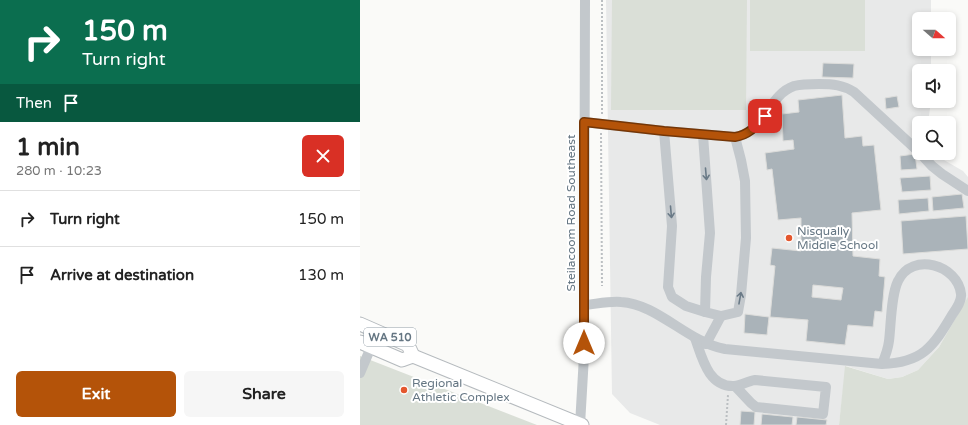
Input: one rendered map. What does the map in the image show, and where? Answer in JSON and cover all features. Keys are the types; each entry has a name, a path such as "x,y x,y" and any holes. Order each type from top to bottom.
{"main road":[{"name":"WA 510","path":"360,324 408,345 413,356"},
{"name":"WA 510","path":"364,346 402,360 413,356 581,425"}],"street":[{"name":"Steilacoom Road Southeast","path":"581,425 584,356 585,0"},
{"path":"584,122 703,135 742,136 752,130 782,94 794,86 833,84 846,87 854,92 912,145"},
{"path":"664,131 672,226 668,288 672,297 686,306 721,316 738,312 743,277 746,238 745,181 735,137"},
{"path":"703,135 710,233 706,277 705,312"},
{"path":"927,160 942,174 968,191"},
{"path":"882,364 889,343 893,302 897,282 902,273 911,266 921,263 934,265 946,271 958,284 962,295 959,304"},
{"path":"584,305 621,302 643,307 695,338 714,347 882,364 898,364 908,361 929,348 940,335 968,288"},
{"path":"706,344 721,316"},
{"path":"695,338 707,370 717,382 732,386 756,407 823,414 826,387 755,380 732,386"},
{"path":"360,373 364,346"}],"path":[{"path":"602,0 602,286"},
{"path":"726,425 732,386"}],"shaded area":[{"name":"Nisqually Middle School","path":"606,0 931,0 931,12 912,12 912,56 931,56 931,64 912,64 912,108 930,108 929,116 912,116 912,160 944,160 963,171 968,177 968,298 939,347 918,370 902,377 888,379 846,366 839,425 660,425 630,413 612,394"},
{"path":"612,0 747,0 746,110 611,110"},
{"path":"750,0 865,0 865,51 750,51"},
{"path":"968,297 968,425 839,425 845,366 888,379 902,377 918,370 939,347"},
{"name":"Regional Athletic Complex","path":"360,356 537,425 360,425"}],"building":[{"path":"823,63 854,64 853,78 822,77"},
{"path":"842,95 845,138 862,136 863,146 874,145 881,210 852,213 853,256 880,259 879,276 885,277 882,312 875,311 873,327 848,325 845,345 806,341 808,320 770,317 775,266 770,265 772,248 801,251 801,218 778,220 772,169 767,170 765,153 794,149 793,140 783,141 782,114 799,112 798,100","holes":["813,285 843,288 841,300 812,297"]},
{"path":"897,96 899,107 886,109 885,98"},
{"path":"912,154 912,160 916,160 917,169 901,170 900,156"},
{"path":"930,176 931,190 902,192 900,178"},
{"path":"962,194 964,208 933,211 932,197"},
{"path":"928,198 929,211 899,214 898,200"},
{"path":"966,216 968,249 903,254 901,221"},
{"path":"745,314 769,317 767,335 744,333"},
{"path":"741,411 755,412 754,425 740,425"},
{"path":"762,414 793,417 792,425 761,425"},
{"path":"797,417 827,420 826,425 796,425"}],"place":[{"name":"Nisqually Middle School","path":"789,238"},
{"name":"Regional Athletic Complex","path":"404,390"}],"route":[{"path":"584,343 584,122 735,137 742,136 752,130 765,116"}]}
